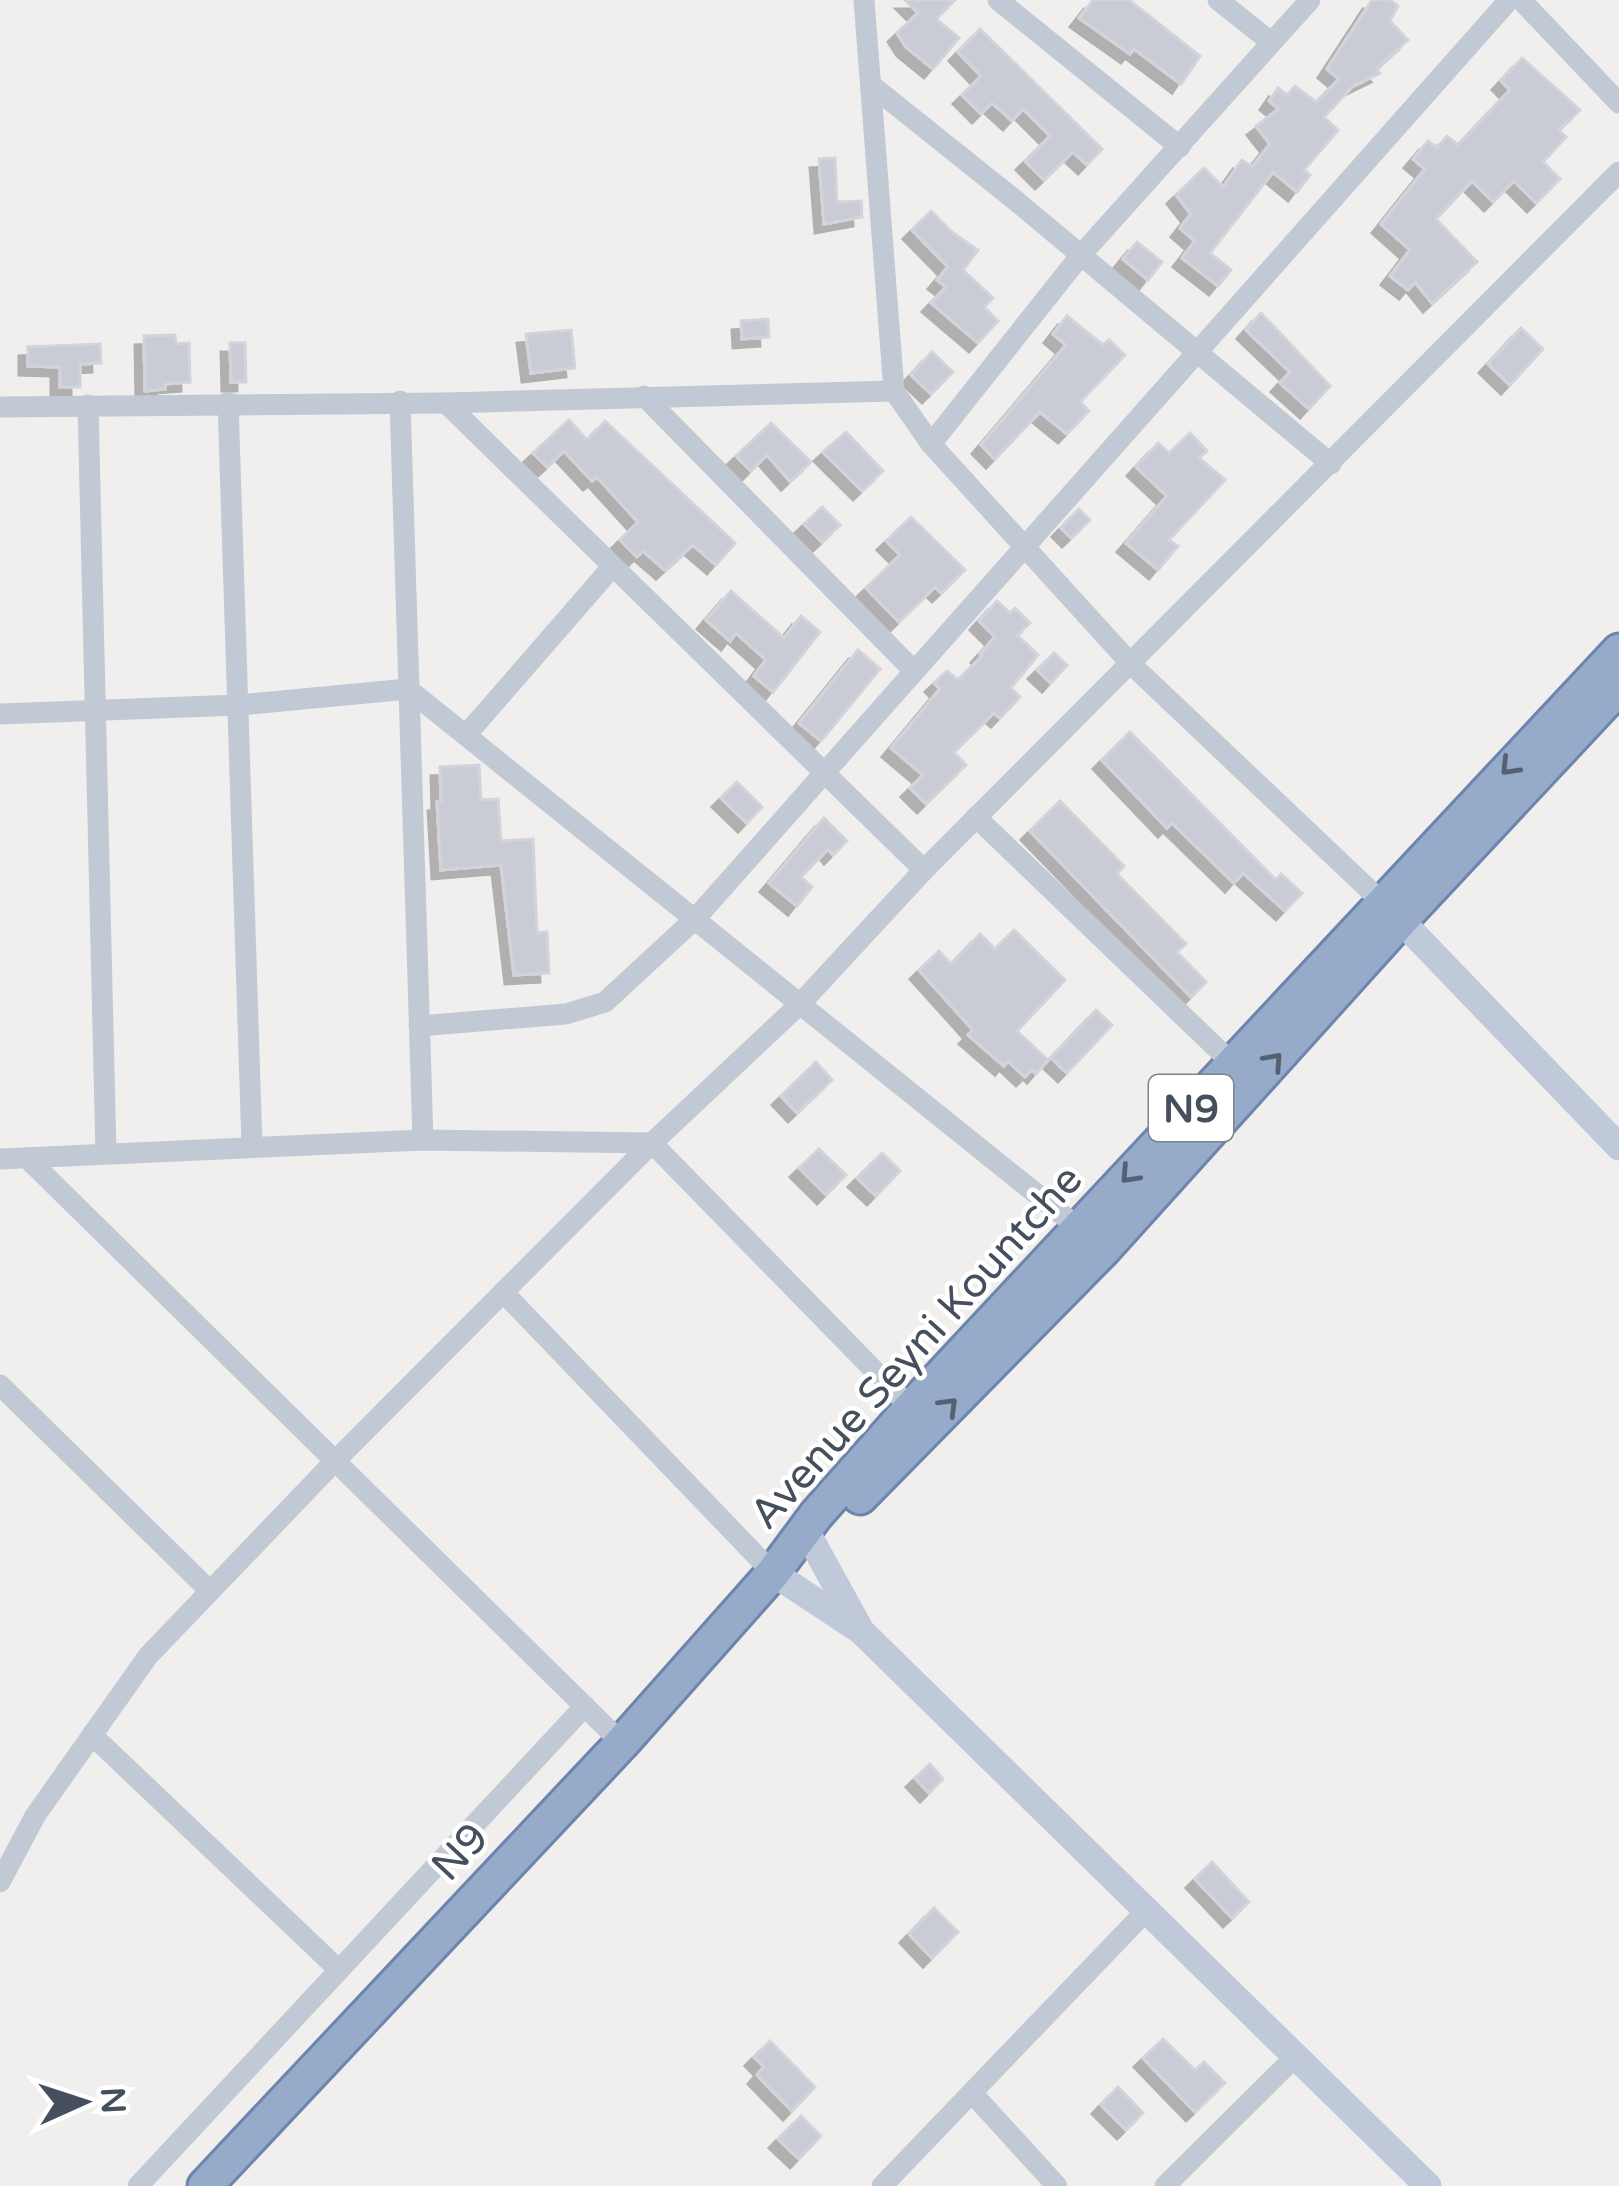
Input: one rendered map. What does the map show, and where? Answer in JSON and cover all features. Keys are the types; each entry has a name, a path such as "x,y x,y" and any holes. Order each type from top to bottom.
{"highway":[{"name":"Avenue Seyni Kountche","path":"773,1573 1092,1239 1619,652"},
{"name":"Avenue Seyni Kountche","path":"809,1536 910,1408 1092,1239 1232,1063 1619,687"},
{"name":"N9","path":"205,2186 622,1743 773,1573"}],"main road":[{"path":"1392,910 1619,1147"},
{"path":"809,1536 861,1630"},
{"path":"773,1573 861,1630 1428,2186"}],"street":[{"path":"864,0 894,391 931,444 1132,664 1392,910"},
{"path":"998,0 1180,147"},
{"path":"1218,0 1271,42"},
{"path":"931,444 1080,256 1310,0"},
{"path":"419,1026 566,1014 604,1002 695,919 1509,0"},
{"path":"1521,0 1619,103"},
{"path":"871,85 1331,464"},
{"path":"0,1882 35,1816 148,1656 335,1461 652,1142 800,1004 976,817 1619,172"},
{"path":"0,407 446,403 894,391"},
{"path":"644,396 914,671"},
{"path":"400,401 423,1140"},
{"path":"228,402 252,1146"},
{"path":"446,403 924,870"},
{"path":"88,405 106,1153"},
{"path":"466,735 613,566"},
{"path":"0,714 238,705 409,689 1092,1239"},
{"path":"976,817 1232,1063"},
{"path":"0,1159 423,1140 652,1142 910,1408"},
{"path":"28,1160 622,1743"},
{"path":"503,1292 773,1573"},
{"path":"0,1384 210,1592"},
{"path":"138,2186 585,1706"},
{"path":"92,1735 339,1970"},
{"path":"882,2186 1148,1909"},
{"path":"1165,2186 1296,2056"},
{"path":"972,2093 1057,2186"}],"building":[{"path":"905,0 955,0 936,19 959,38 933,69 897,33 918,13"},
{"path":"1093,0 1129,0 1200,56 1181,84 1134,49 1130,54 1079,18"},
{"path":"1372,0 1390,0 1398,6 1390,21 1408,40 1376,69 1380,73 1352,87 1324,117 1338,130 1304,170 1310,175 1297,192 1273,172 1210,253 1231,270 1218,286 1182,258 1195,241 1180,228 1191,214 1176,195 1204,168 1223,187 1242,160 1252,167 1270,144 1256,126 1279,109 1269,101 1278,88 1287,95 1295,86 1316,102 1339,79 1327,69"},
{"path":"980,29 1102,149 1087,165 1073,152 1044,180 1025,161 1050,136 1023,109 1012,121 992,103 981,114 962,95 981,76 958,52"},
{"path":"1522,58 1580,110 1559,130 1566,137 1543,162 1560,179 1536,203 1514,181 1493,202 1472,181 1436,219 1477,262 1432,303 1415,282 1408,290 1390,276 1410,250 1381,224 1425,169 1413,159 1428,141 1437,148 1447,136 1458,145 1510,90 1501,81"},
{"path":"835,158 837,202 861,201 862,217 824,224 819,159"},
{"path":"931,211 978,250 963,270 993,298 984,307 998,321 978,343 931,303 946,287 937,280 948,267 912,230"},
{"path":"1137,242 1162,262 1148,280 1123,259"},
{"path":"1261,313 1330,386 1309,409 1280,383 1290,372 1246,330"},
{"path":"1067,316 1103,345 1109,340 1125,355 1080,402 1089,411 1067,434 1040,412 995,459 981,445 1066,345 1053,334"},
{"path":"768,319 769,337 742,339 741,321"},
{"path":"1521,328 1543,349 1510,385 1488,364"},
{"path":"571,330 575,368 531,373 526,334"},
{"path":"175,335 176,344 189,343 190,382 145,391 144,336"},
{"path":"230,343 245,343 246,382 231,382"},
{"path":"100,344 101,363 80,364 80,387 60,387 60,367 28,366 28,347"},
{"path":"932,352 953,372 931,394 911,375"},
{"path":"569,420 587,440 605,421 735,543 716,565 693,545 665,570 643,551 637,557 620,540 638,522 597,477 592,481 564,451 547,467 533,453"},
{"path":"771,423 811,462 790,481 767,455 751,471 736,456"},
{"path":"846,432 883,471 862,491 823,452"},
{"path":"1190,433 1207,451 1199,458 1225,480 1169,540 1178,546 1158,570 1126,543 1167,496 1136,467 1158,443 1169,453"},
{"path":"822,507 840,525 822,542 804,524"},
{"path":"1079,509 1090,520 1071,538 1061,528"},
{"path":"911,517 965,570 941,593 935,587 899,622 866,588 900,555 886,541"},
{"path":"731,591 784,638 801,616 820,632 773,692 754,676 766,660 736,633 730,641 706,620"},
{"path":"997,601 1010,613 1015,608 1030,623 1017,635 1038,655 1011,688 1020,697 1000,718 994,713 954,752 966,765 926,804 910,788 923,775 891,748 940,689 934,683 947,671 958,680 982,656 995,637 979,621"},
{"path":"858,650 880,669 821,741 799,723"},
{"path":"1054,653 1067,665 1051,683 1037,670"},
{"path":"1130,732 1276,880 1281,874 1302,893 1285,911 1243,873 1234,883 1172,823 1167,828 1102,760"},
{"path":"479,765 481,800 498,799 501,841 533,839 537,933 547,932 549,973 514,975 501,865 441,870 440,767"},
{"path":"737,782 762,807 747,823 721,798"},
{"path":"1060,801 1124,866 1117,874 1186,944 1177,952 1206,982 1191,997 1030,831"},
{"path":"824,818 847,841 833,855 828,849 801,877 812,887 797,906 769,883"},
{"path":"1014,930 1065,980 1017,1031 1048,1060 1036,1074 1032,1070 1025,1077 1008,1061 1004,1066 968,1035 973,1030 919,970 939,951 951,964 980,934 995,949"},
{"path":"1096,1010 1112,1025 1067,1073 1051,1058"},
{"path":"816,1062 832,1080 797,1113 781,1096"},
{"path":"819,1149 846,1175 826,1195 799,1168"},
{"path":"882,1153 900,1171 876,1196 857,1178"},
{"path":"930,1764 943,1779 929,1793 915,1778"},
{"path":"1212,1862 1249,1902 1232,1918 1195,1879"},
{"path":"934,1908 958,1932 932,1958 909,1934"},
{"path":"1163,2039 1195,2070 1204,2062 1225,2083 1195,2112 1143,2058"},
{"path":"770,2041 815,2087 792,2111 757,2075 764,2067 754,2057"},
{"path":"1118,2087 1143,2113 1126,2130 1101,2105"},
{"path":"801,2116 821,2136 799,2159 778,2139"}]}
